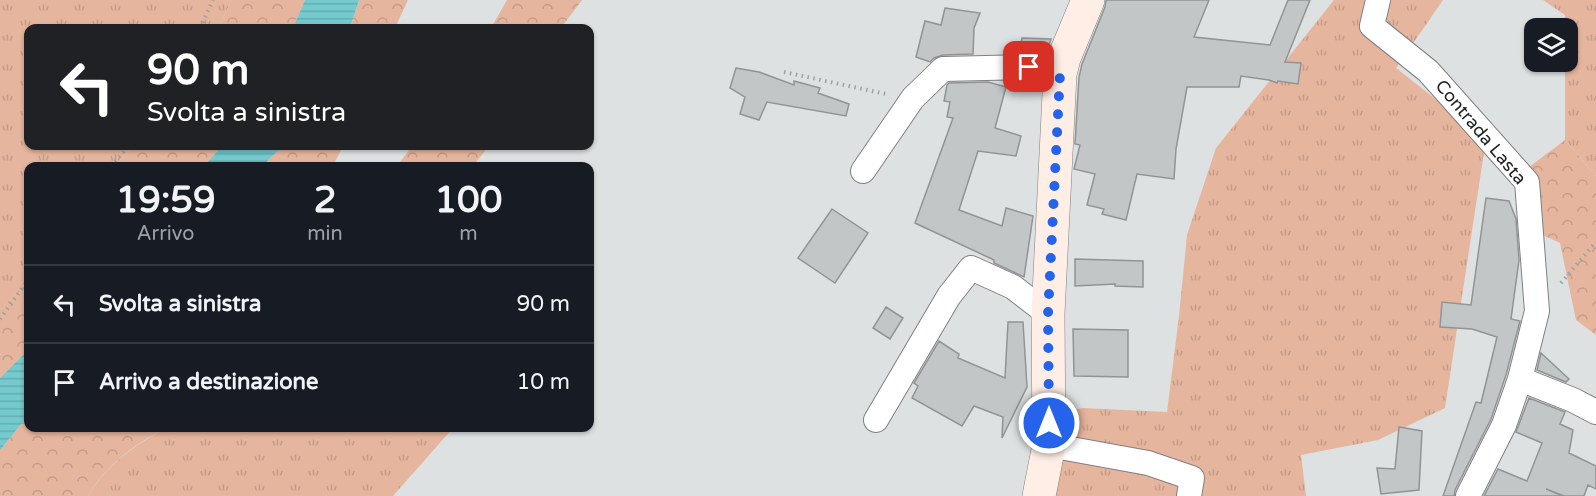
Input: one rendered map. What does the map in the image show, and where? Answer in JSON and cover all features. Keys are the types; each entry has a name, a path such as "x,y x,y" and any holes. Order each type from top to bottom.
{"street":[{"path":"1039,496 1049,445 1048,314 1060,74 1064,58 1088,0"},
{"name":"Contrada Lasta","path":"1378,0 1372,26 1428,71 1527,182 1537,311 1520,379 1504,425 1468,496"},
{"path":"863,171 913,98 943,69 1029,67 1060,74"},
{"path":"876,420 949,296 971,268 1013,287 1048,314"},
{"path":"1520,379 1573,400 1596,412"},
{"path":"1049,445 1148,463 1192,478 1189,496"}],"path":[{"path":"202,24 213,0"},
{"path":"784,72 913,98"},
{"path":"115,162 125,150"},
{"path":"1537,311 1596,242"},
{"path":"0,319 24,286"}],"green space":[{"path":"0,0 231,0 221,24 24,24 24,150 130,150 118,162 24,162 24,285 0,310"},
{"path":"231,0 305,0 295,24 221,24"},
{"path":"359,0 408,0 397,24 351,24"},
{"path":"507,0 582,0 564,24 493,24"},
{"path":"1334,0 1443,0 1396,68 1486,139 1445,408 1378,440 1301,455 1306,496 1044,496 1050,413 1083,408 1167,412 1187,235 1216,148"},
{"path":"1543,0 1596,0 1596,176 1565,140 1565,72 1578,72 1578,18 1565,18 1565,15"},
{"path":"1565,140 1596,176 1596,335 1576,320 1560,243 1523,226 1529,167"},
{"path":"130,150 218,150 208,162 118,162"},
{"path":"279,150 341,150 335,162 266,162"},
{"path":"409,150 486,150 476,162 400,162"},
{"path":"24,285 24,354 0,378 0,310"},
{"path":"24,421 24,432 159,432 112,465 88,496 0,496 0,450"},
{"path":"159,432 449,432 393,496 88,496 112,465"}],"water":[{"path":"305,0 359,0 351,24 295,24"},
{"path":"218,150 279,150 266,162 208,162"},
{"path":"24,354 24,421 0,450 0,378"}],"building":[{"path":"1106,0 1209,0 1194,37 1270,45 1288,0 1310,0 1285,62 1301,63 1298,84 1278,81 1277,83 1241,76 1239,87 1187,87 1176,149 1174,179 1137,174 1126,220 1102,214 1104,209 1087,205 1095,174 1074,169 1080,145 1075,144 1079,77"},
{"path":"945,8 980,13 974,28 973,54 943,55 930,62 916,57 925,21 941,25"},
{"path":"1022,38 1051,39 1045,56 1019,53"},
{"path":"736,68 759,72 794,85 794,81 820,88 818,93 849,104 846,116 767,102 759,120 740,114 745,97 730,88"},
{"path":"988,82 1006,87 995,128 1021,136 1016,156 978,151 959,210 1002,226 1006,208 1033,216 1024,277 994,263 994,260 915,223 953,118 947,117 950,102 944,101 947,85 949,83"},
{"path":"1486,198 1509,201 1516,219 1519,260 1511,319 1520,321 1506,375 1491,419 1454,496 1443,496 1476,402 1481,403 1497,337 1472,329 1440,327 1442,302 1471,305"},
{"path":"832,209 868,233 835,283 798,258"},
{"path":"1075,259 1143,261 1143,287 1115,286 1115,284 1075,286"},
{"path":"886,307 903,318 890,339 873,328"},
{"path":"1008,322 1023,322 1027,387 1002,438 1003,417 974,406 962,426 912,398 918,386 914,383 939,341 959,354 958,358 1005,378"},
{"path":"1073,329 1128,330 1128,377 1074,376"},
{"path":"1541,353 1569,379 1566,382 1537,370"},
{"path":"1529,398 1565,412 1560,424 1573,430 1569,453 1596,466 1596,489 1588,485 1584,496 1564,496 1546,489 1563,496 1484,496 1498,469 1527,481 1542,443 1516,432"},
{"path":"1399,427 1422,431 1419,490 1381,494 1377,468 1395,469"}],"route":[{"path":"1029,67 1060,74 1048,314 1049,423"}]}
